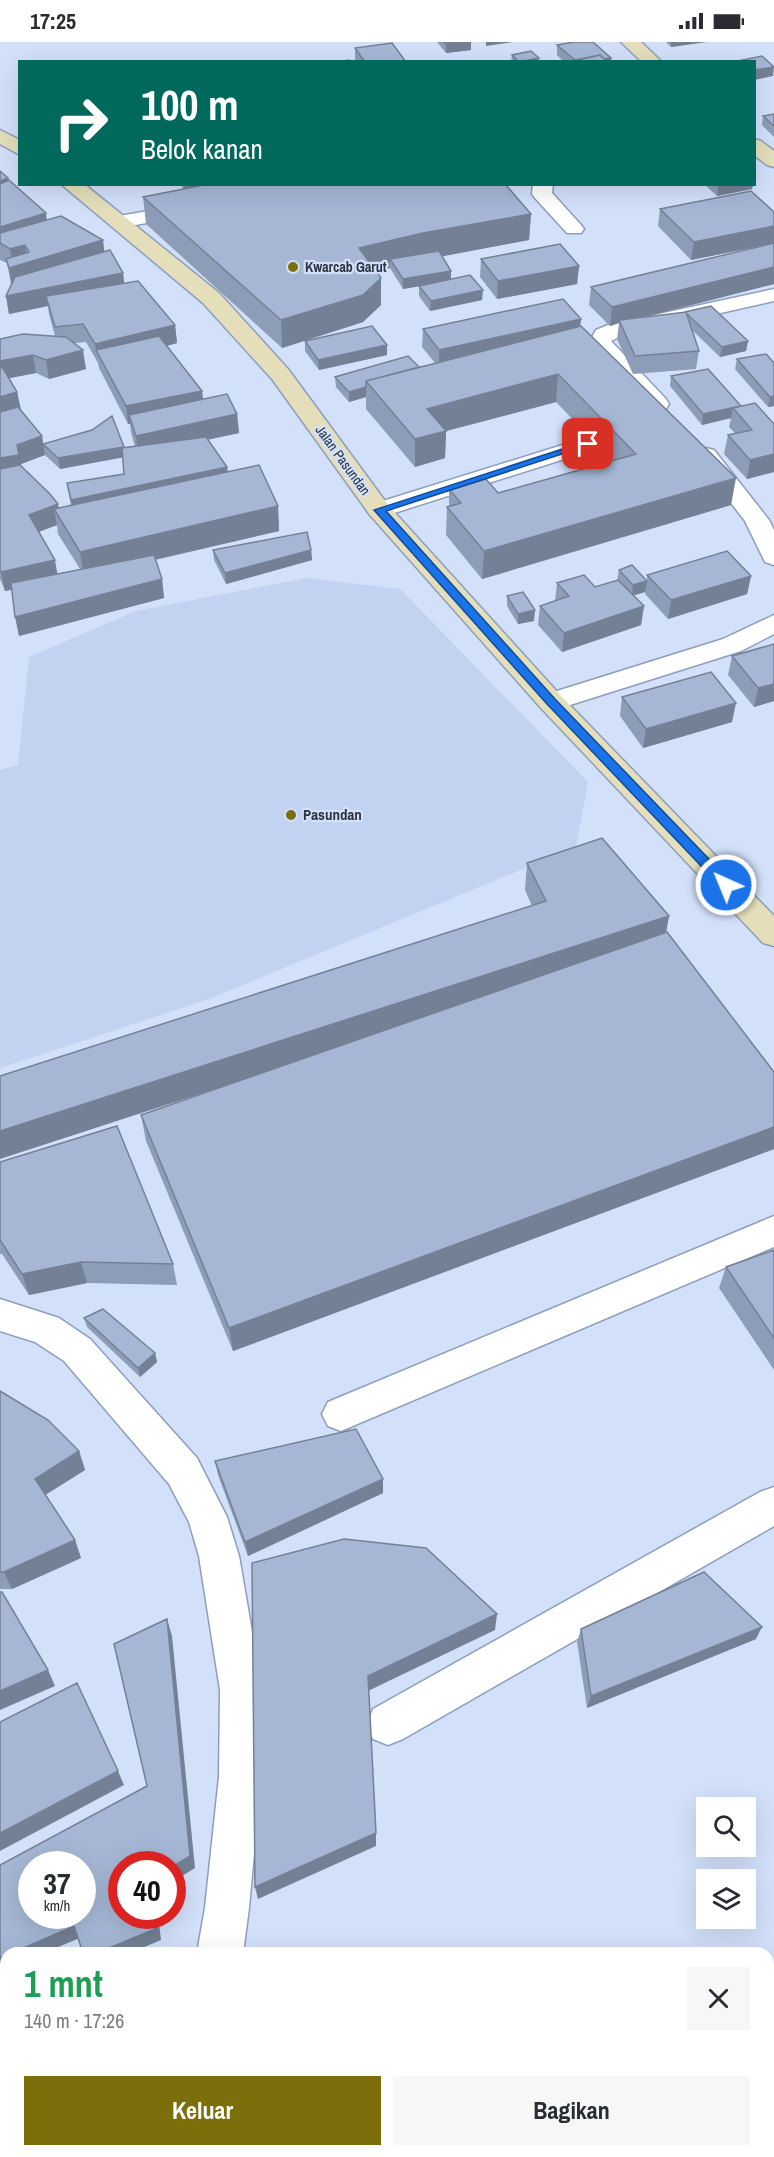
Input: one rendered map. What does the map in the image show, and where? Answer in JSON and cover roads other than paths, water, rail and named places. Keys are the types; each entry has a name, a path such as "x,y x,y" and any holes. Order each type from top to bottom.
{"street":[{"path":"630,42 651,60"},
{"path":"0,136 18,148"},
{"path":"756,147 774,161"},
{"name":"Jalan Pasundan","path":"74,186 211,298 272,365 379,510 551,702 774,935"},
{"path":"543,186 542,194 574,229"},
{"path":"119,222 208,207"},
{"path":"774,316 765,297 616,330 604,335 600,342 719,469 757,520 774,557"},
{"path":"379,510 588,444"},
{"path":"551,702 732,645 774,623"},
{"path":"341,1414 774,1231"},
{"path":"0,1316 46,1329 77,1350 183,1471 207,1517 219,1556 241,1690 240,1777 221,1947"},
{"path":"388,1724 774,1505"}],"place":[{"name":"Kwarcab Garut","path":"293,267"},
{"name":"Pasundan","path":"291,815"}]}
